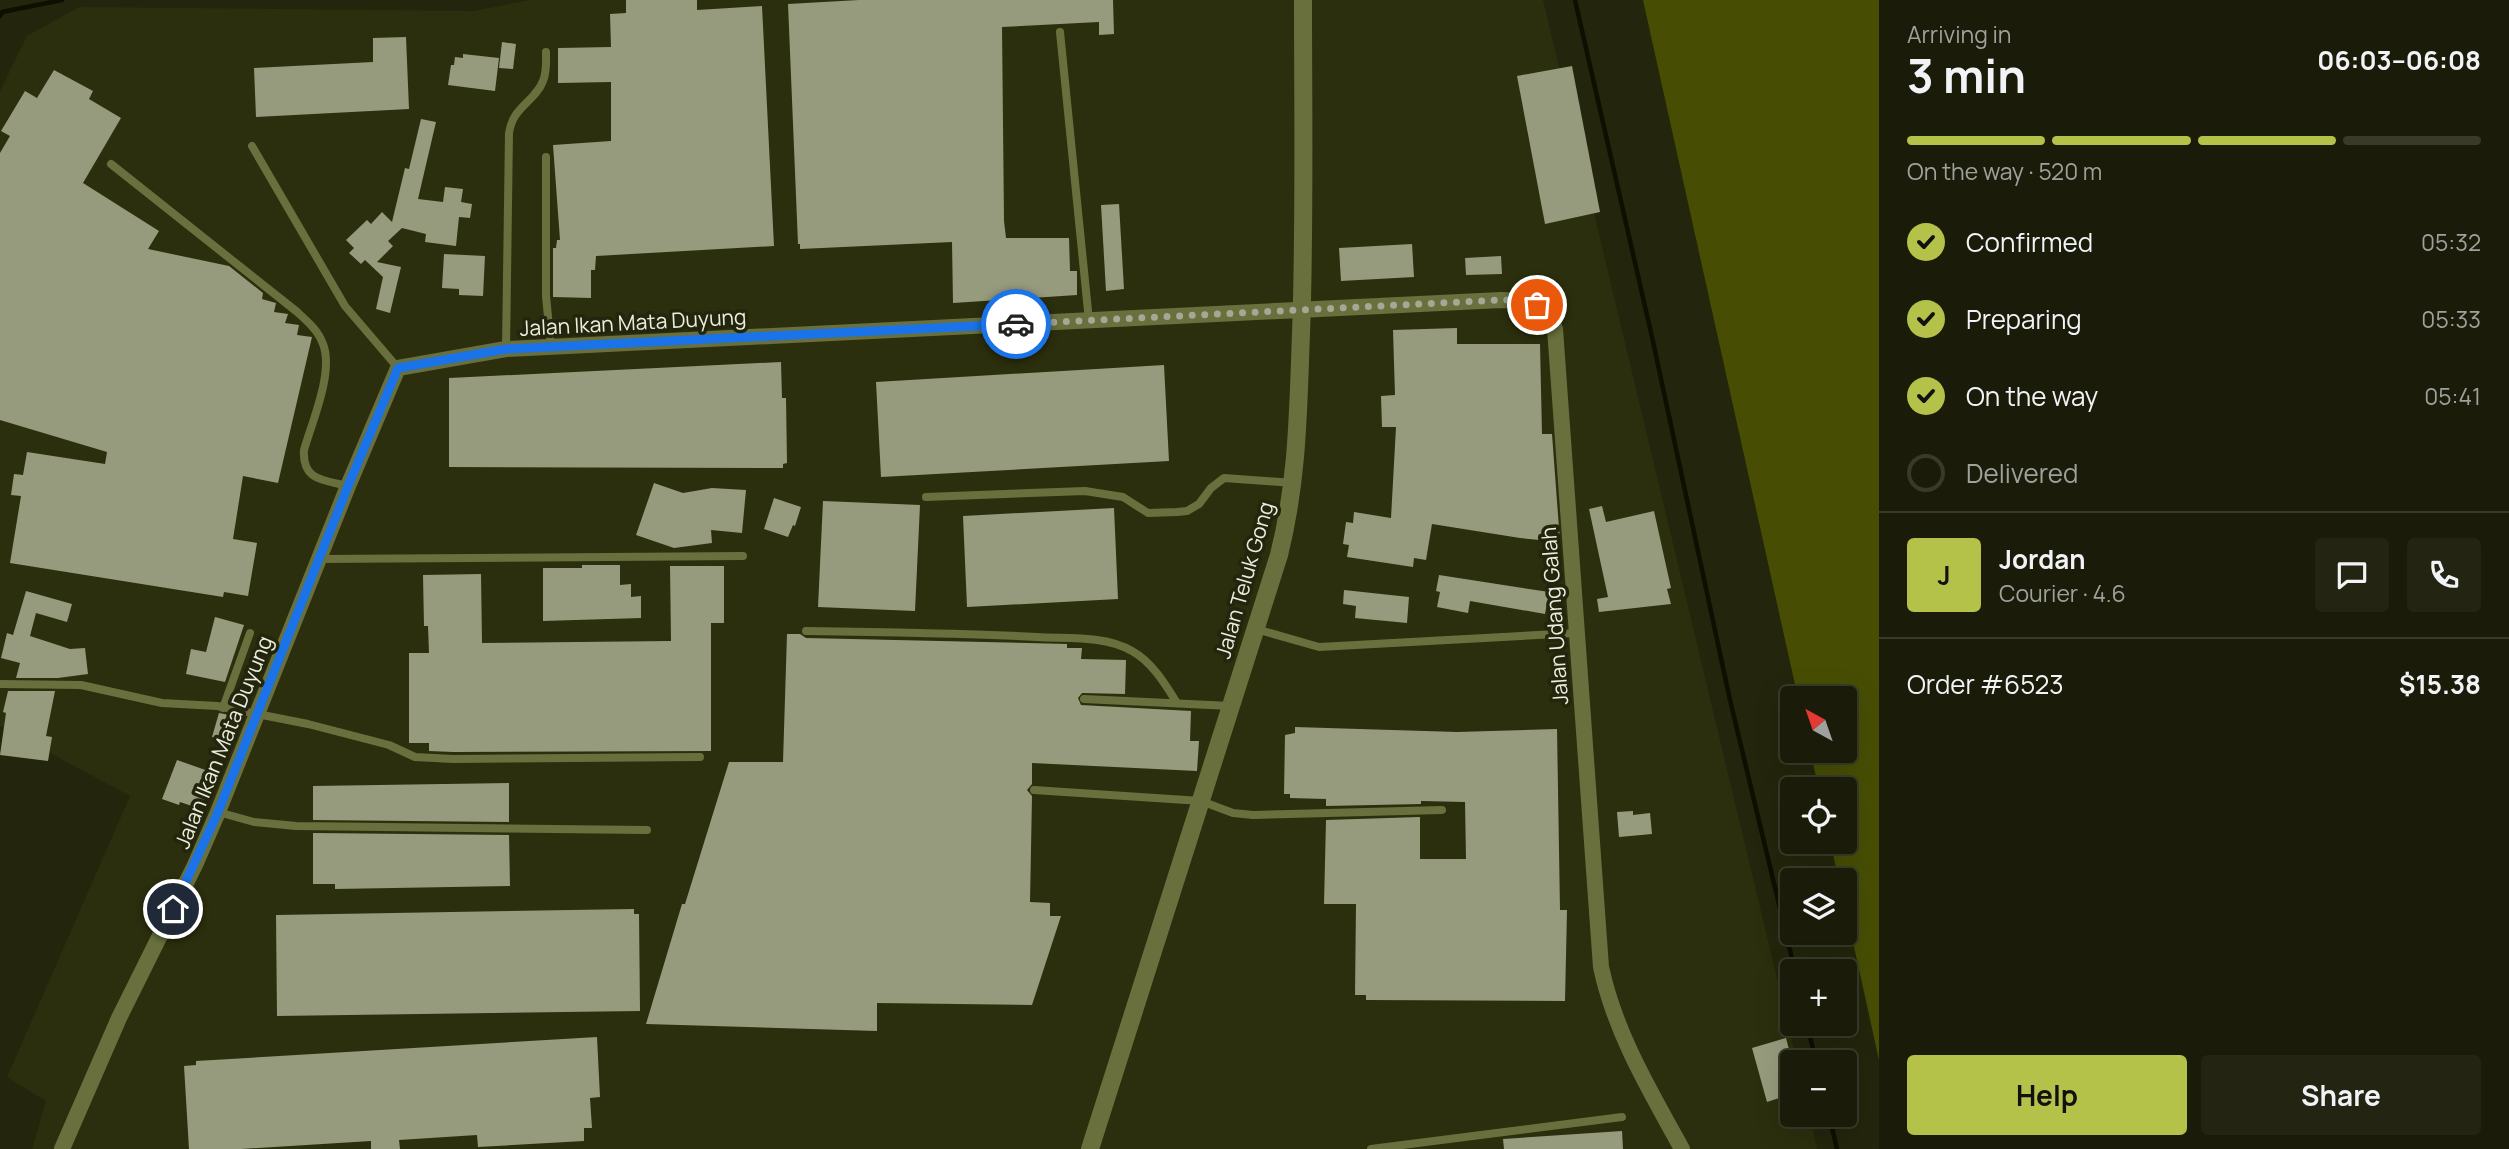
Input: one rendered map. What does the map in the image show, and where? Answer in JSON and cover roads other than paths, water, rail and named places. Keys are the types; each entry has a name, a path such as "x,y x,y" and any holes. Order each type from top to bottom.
{"street":[{"name":"Jalan Teluk Gong","path":"1090,1149 1256,629 1289,514 1299,432 1303,0"},
{"name":"Jalan Udang Galah","path":"1302,310 1512,300 1530,301 1549,315 1558,343 1598,943 1607,995 1626,1043 1682,1149"},
{"name":"Jalan Ikan Mata Duyung","path":"62,1149 118,1018 195,865 218,812 398,368 506,349 1302,310"}],"lane":[{"path":"1059,32 1089,321"},
{"path":"506,349 509,133 515,114 539,90 544,79 546,52"},
{"path":"252,146 345,306 398,368"},
{"path":"546,157 546,296 551,348"},
{"path":"111,164 296,311 318,333 324,346 326,373 304,450 304,463 308,472 316,478 348,486"},
{"path":"926,497 1085,491 1123,497 1148,513 1177,512 1187,511 1199,504 1211,488 1224,478 1293,483"},
{"path":"319,559 743,556"},
{"path":"1256,629 1319,647 1576,632"},
{"path":"806,631 959,633 1106,641 1131,650 1144,659 1164,682 1177,703"},
{"path":"223,708 250,633"},
{"path":"0,684 81,685 162,703 192,703 223,708 308,724 390,745 415,757 700,757"},
{"path":"1084,699 1231,706"},
{"path":"1034,790 1201,801 1233,813 1253,815 1442,810"},
{"path":"218,812 254,822 296,826 647,830"},
{"path":"1371,1149 1622,1117"}],"waterway":[{"path":"0,16 2,12 62,0"},
{"path":"1575,0 1652,337 1730,700 1792,959"},
{"path":"1810,1036 1813,1050"},
{"path":"1832,1127 1837,1149"}]}
